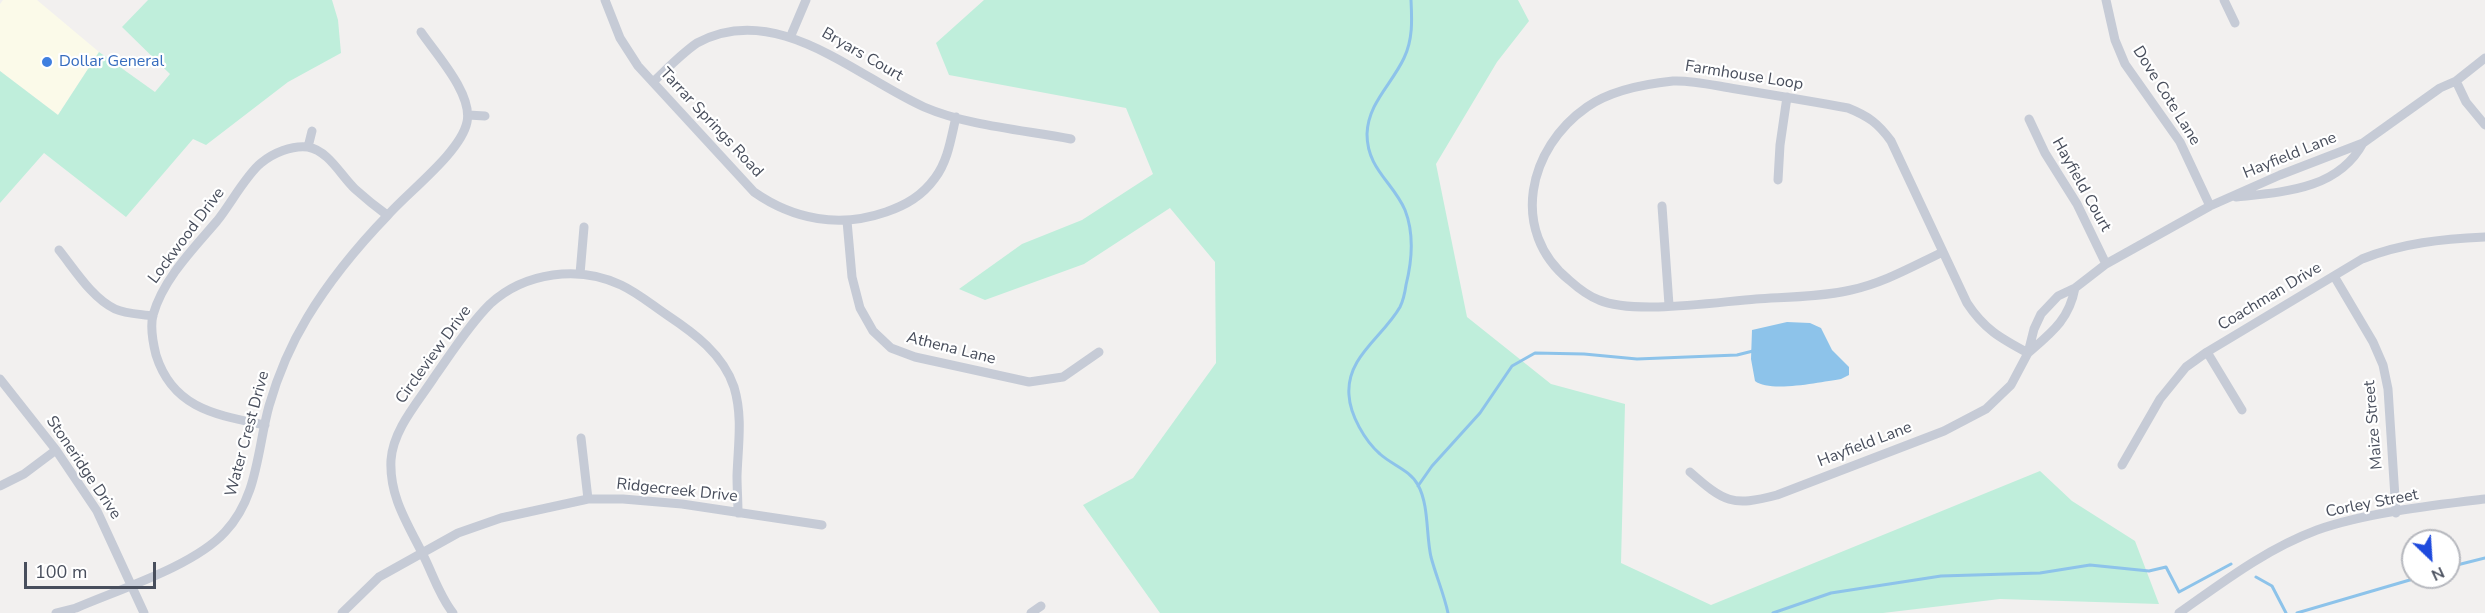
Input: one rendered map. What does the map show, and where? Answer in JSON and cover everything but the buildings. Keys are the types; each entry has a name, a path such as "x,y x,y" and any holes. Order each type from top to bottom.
{"street":[{"name":"Tarrar Springs Road","path":"605,0 624,45 653,82 754,192 777,207 793,213 811,218 847,221 874,216 898,208 922,193 934,180 943,164 956,117"},
{"path":"792,33 806,0"},
{"name":"Dove Cote Lane","path":"2106,0 2115,40 2125,64 2180,142 2210,206"},
{"path":"2224,0 2235,23"},
{"name":"Bryars Court","path":"653,82 685,52 713,34 729,29 754,26 771,27 792,33 908,99 956,117 1071,139"},
{"path":"421,32 457,83 463,94 468,114 485,116"},
{"path":"2485,58 2457,81 2466,102 2485,125"},
{"name":"Farmhouse Loop","path":"1943,252 1883,281 1850,291 1669,306 1618,306 1581,291 1558,271 1546,255 1538,236 1532,208 1533,189 1537,170 1551,143 1563,128 1585,108 1602,97 1675,81 1848,108 1869,116 1880,125 1891,141 1943,252 1966,303 1979,322 1994,334 2028,353"},
{"name":"Hayfield Lane","path":"1690,472 1712,492 1738,503 1777,495 1944,431 1986,409 2011,385 2028,353 2041,314 2058,296 2075,288 2106,264 2210,206 2363,143 2440,88 2457,81"},
{"path":"1778,180 1780,145 1787,98"},
{"name":"Water Crest Drive","path":"56,613 76,608 194,557 207,549 231,525 241,512 253,483 265,425 281,367 306,319 325,291 387,215 452,148 464,132 468,114"},
{"name":"Hayfield Court","path":"2029,119 2045,153 2077,204 2106,264"},
{"path":"312,130 308,147 321,153 334,164 357,191 387,215"},
{"name":"Hayfield Lane","path":"2229,197 2281,192 2311,186 2333,175 2355,158 2363,143"},
{"name":"Lockwood Drive","path":"265,425 209,412 194,405 180,394 164,373 157,357 153,340 153,316 161,295 179,267 259,164 281,151 308,147"},
{"path":"1662,206 1669,306"},
{"name":"Athena Lane","path":"847,221 852,277 860,308 878,337 898,352 1029,382 1055,379 1071,374 1100,352"},
{"path":"580,274 584,227"},
{"name":"Coachman Drive","path":"2122,465 2174,379 2207,352 2362,259 2400,245 2485,237"},
{"path":"59,250 107,304 122,311 153,316"},
{"name":"Circleview Drive","path":"453,613 401,514 393,491 392,451 405,421 460,341 491,304 511,290 533,280 565,273 615,282 629,289 702,340 714,352 731,380 738,403 740,435 737,475 738,513"},
{"name":"Maize Street","path":"2334,276 2373,342 2383,365 2388,389 2396,513"},
{"name":"Hayfield Lane","path":"2028,353 2058,327 2072,306 2075,288"},
{"path":"2207,352 2242,410"},
{"name":"Stoneridge Drive","path":"0,379 56,450 97,511 144,613"},
{"path":"581,438 588,500"},
{"path":"0,486 24,474 56,450"},
{"name":"Corley Street","path":"2179,613 2269,552 2330,526 2485,499"},
{"name":"Ridgecreek Drive","path":"342,613 379,577 473,526 588,500 643,500 822,525"},
{"path":"1032,613 1041,606"}],"shaded area":[{"name":"Dollar General","path":"3,0 37,0 99,52 58,115 0,71 0,4"}],"green space":[{"path":"148,0 332,0 338,20 341,53 288,82 206,145 193,139 126,217 44,153 0,203 0,71 58,115 99,52 155,92 170,74 122,27"},
{"path":"984,0 1518,0 1529,21 1497,62 1436,164 1467,317 1551,384 1625,404 1621,563 1711,605 2040,471 2072,501 2135,541 2159,604 2000,599 1883,613 1160,613 1083,505 1133,478 1216,363 1215,262 1170,208 1084,264 985,300 959,289 1022,244 1082,220 1153,174 1126,108 949,75 936,43"}],"water":[{"path":"1787,322 1810,323 1821,328 1832,350 1849,367 1849,375 1841,379 1784,386 1772,386 1755,381 1751,359 1752,330"}],"waterway":[{"path":"1411,0 1411,29 1407,51 1376,103 1368,123 1367,134 1371,157 1400,200 1408,219 1411,238 1410,266 1400,307 1359,358 1353,369 1349,395 1355,419 1374,449 1410,475 1422,493 1429,548 1448,613"},
{"path":"1418,486 1432,466 1480,413 1512,366 1535,353 1584,354 1637,359 1737,355 1757,350"},
{"path":"2461,564 2485,558"},
{"path":"1773,613 1831,593 1941,576 2040,573 2090,565 2149,571 2166,567 2179,592 2231,564"},
{"path":"2256,577 2272,586 2286,613"},
{"path":"2297,613 2401,583"}],"place":[{"name":"Dollar General","path":"47,62"}]}
